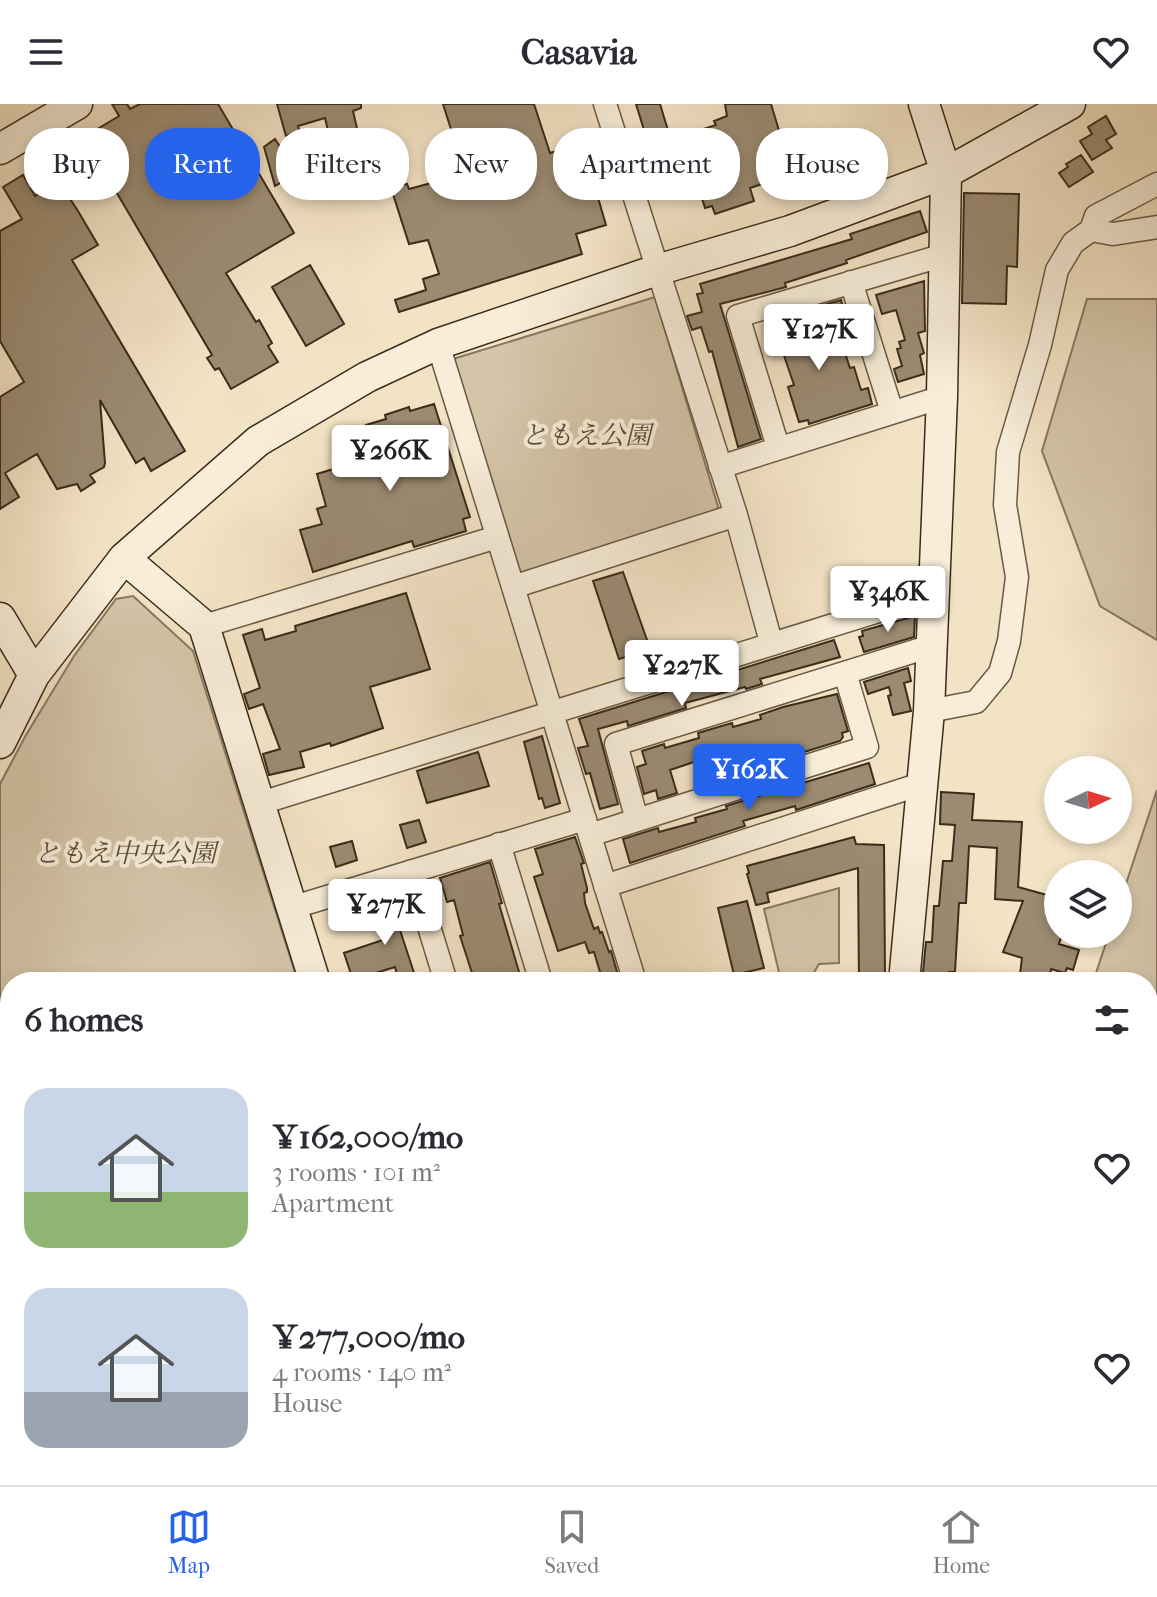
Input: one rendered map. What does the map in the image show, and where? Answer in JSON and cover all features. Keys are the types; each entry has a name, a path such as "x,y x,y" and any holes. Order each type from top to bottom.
{"street":[{"path":"0,149 77,104"},
{"path":"605,104 736,515 771,642"},
{"path":"905,972 929,711 942,397 946,173 924,104"},
{"path":"0,743 34,675 124,558 258,441 367,377 438,344 657,270 790,231 946,173 1070,104"},
{"path":"929,711 976,702 1000,673 1009,641 1017,577 1005,505 1008,452 1040,345 1057,270 1073,243 1091,230 1096,216 1157,184"},
{"path":"1091,230 1113,234 1157,227"},
{"path":"778,447 738,316 944,255"},
{"path":"851,282 892,412"},
{"path":"438,344 632,972"},
{"path":"720,467 942,397"},
{"path":"513,587 736,515"},
{"path":"204,626 497,537"},
{"path":"124,558 204,626 312,972"},
{"path":"261,803 933,594"},
{"path":"0,618 34,675"},
{"path":"637,820 616,744 931,646"},
{"path":"294,907 499,844 637,820 867,747 845,673"},
{"path":"605,886 921,784"},
{"path":"499,844 538,972"},
{"path":"412,871 443,972"}],"green space":[{"name":"ともえ公園","path":"655,297 719,510 520,578 453,359"},
{"path":"1087,299 1157,299 1157,640 1100,606 1042,451"},
{"name":"ともえ中央公園","path":"133,596 193,651 295,972 0,972 0,784 74,656 116,599"},
{"path":"1157,790 1157,972 1096,972 1104,948 1132,948 1132,866"},
{"path":"839,888 839,963 819,964 814,972 779,972 764,909"}],"building":[{"path":"112,104 127,104 130,109 140,104 218,104 232,128 145,128 145,200 260,200 260,175 294,233 226,273 256,322 259,320 272,343 268,346 278,362 231,389 219,368 215,370 207,358 212,355 121,200 129,200 129,128 99,128 119,116"},
{"path":"277,104 361,104 361,108 353,111 357,128 327,128 325,118 299,128 284,128"},
{"path":"443,104 534,104 550,153 553,152 553,200 599,200 606,225 576,234 582,254 399,312 395,300 426,290 423,279 439,274 428,240 409,244 395,200 409,200 409,189 425,185 425,200 537,200 537,128 451,128"},
{"path":"636,104 660,104 667,128 643,128"},
{"path":"725,104 771,104 778,128 756,128 756,186 750,188 754,201 715,214 712,206 705,208 702,200 740,200 740,128 707,128 727,116"},
{"path":"1106,116 1116,134 1106,140 1112,148 1092,160 1080,141 1092,134 1088,127"},
{"path":"276,141 275,186 264,147"},
{"path":"1081,155 1093,172 1069,187 1059,173 1068,167 1066,164"},
{"path":"23,175 24,200 71,200 98,245 72,260 185,451 151,471 144,458 136,463 100,400 105,463 104,467 90,475 95,482 81,491 77,484 57,489 37,454 5,473 19,497 0,509 0,397 24,382 0,341 0,231 22,219 3,187"},
{"path":"964,193 1019,194 1017,267 1007,266 1006,304 962,303"},
{"path":"920,211 927,232 785,283 786,287 720,304 761,439 738,447 712,351 709,352 701,327 692,330 687,316 702,312 697,294 703,293 700,284 852,239 850,234"},
{"path":"310,265 344,324 306,346 272,287"},
{"path":"924,281 925,331 918,333 924,353 920,355 924,374 898,382 894,369 902,366 897,349 901,348 899,342 905,340 896,310 882,314 876,295"},
{"path":"841,300 845,315 824,321 820,306"},
{"path":"794,314 799,333 833,322 840,348 843,347 850,368 854,367 861,390 868,388 872,404 809,424 808,420 799,422 788,387 794,385 772,320"},
{"path":"434,404 470,517 463,519 466,531 414,547 412,541 313,572 300,530 322,524 317,509 326,506 317,474 376,456 366,425 409,407 410,411"},
{"path":"623,572 652,654 636,659 635,654 619,659 593,581"},
{"path":"406,593 430,669 370,687 383,728 331,746 330,743 300,752 304,767 269,775 263,754 280,749 263,704 249,709 244,694 260,688 243,635 262,629 265,640 296,631 295,626"},
{"path":"915,616 914,637 864,652 859,637 863,636 862,631"},
{"path":"834,640 840,657 760,679 762,684 746,689 685,703 686,708 628,726 627,721 598,729 618,804 600,809 590,773 586,774 578,748 588,746 579,719"},
{"path":"908,668 911,681 904,683 911,711 893,715 889,687 868,694 864,682"},
{"path":"837,694 848,731 842,733 840,741 788,757 787,754 754,763 755,768 704,784 697,761 670,770 677,793 658,799 656,790 644,794 637,767 646,764 642,751 664,744 665,748 699,738 698,733 732,723 733,727 761,719 760,715 783,707"},
{"path":"542,736 560,803 545,808 542,798 539,799 524,742"},
{"path":"478,752 489,786 427,803 417,771"},
{"path":"869,763 875,784 796,810 795,806 743,821 745,826 630,863 623,839 658,828 659,832 696,822 695,818 727,809 726,806"},
{"path":"941,792 974,794 972,820 1022,822 1018,887 1044,894 1044,948 1079,950 1073,970 1020,972 1022,958 1003,952 1023,901 995,899 997,848 969,846 966,903 959,903 955,972 923,972 926,942 932,942 934,906 939,906 943,861 952,861 955,825 940,824"},
{"path":"419,820 426,842 407,848 400,825"},
{"path":"575,837 584,863 581,864 587,888 585,903 594,929 598,927 602,932 611,951 617,972 600,972 594,952 589,953 585,942 558,951 534,877 543,874 535,849"},
{"path":"854,837 856,844 884,845 885,972 859,972 858,868 767,893 769,902 756,905 747,866"},
{"path":"352,841 357,860 336,867 330,847"},
{"path":"490,862 519,972 472,972 460,936 463,935 454,900 447,902 440,878"},
{"path":"399,894 407,921 398,924 414,972 396,972 395,967 379,972 350,972 344,953 388,936 377,901"},
{"path":"747,901 764,968 733,972 718,908"}]}
